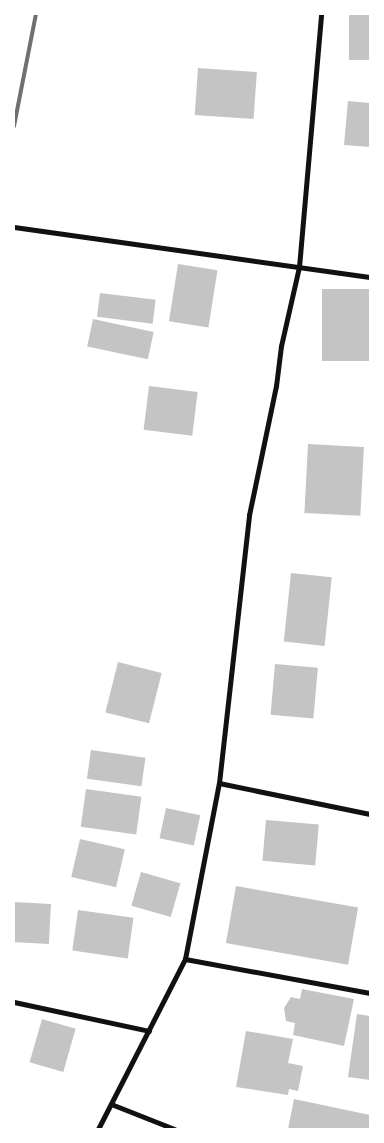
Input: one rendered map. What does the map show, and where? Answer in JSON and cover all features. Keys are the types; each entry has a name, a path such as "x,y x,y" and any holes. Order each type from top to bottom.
{"street":[{"path":"98,1129 185,959 219,783 249,515 276,386 280,346 299,267 321,14"},
{"path":"14,227 370,277"},
{"path":"219,783 370,814"},
{"path":"185,959 370,993"},
{"path":"14,1002 149,1031"},
{"path":"111,1104 174,1129"}],"building":[{"path":"349,14 370,14 370,60 349,60"},
{"path":"198,68 257,72 254,119 195,115"},
{"path":"348,101 370,103 370,147 344,145"},
{"path":"178,264 218,270 208,328 169,321"},
{"path":"322,289 370,289 370,361 322,361"},
{"path":"100,293 156,300 153,324 97,317"},
{"path":"93,319 154,332 148,359 87,346"},
{"path":"149,386 198,392 192,436 144,430"},
{"path":"308,444 364,447 360,516 304,513"},
{"path":"291,573 332,577 325,646 284,642"},
{"path":"118,662 162,673 149,723 105,712"},
{"path":"275,664 318,668 313,719 271,715"},
{"path":"91,750 145,758 141,786 87,779"},
{"path":"86,789 141,797 136,834 81,827"},
{"path":"166,808 200,815 194,846 160,838"},
{"path":"266,820 319,825 315,865 262,861"},
{"path":"80,839 125,849 116,887 71,877"},
{"path":"141,872 180,883 171,917 131,906"},
{"path":"236,886 358,908 348,965 226,943"},
{"path":"14,902 51,904 49,944 14,942"},
{"path":"78,910 133,918 128,958 72,951"},
{"path":"302,989 354,999 344,1046 293,1035 295,1023 286,1021 284,1008 291,997 300,999"},
{"path":"357,1014 370,1016 370,1080 348,1077"},
{"path":"42,1019 76,1029 63,1072 30,1062"},
{"path":"246,1031 293,1039 288,1063 303,1066 298,1091 289,1089 288,1095 236,1087"},
{"path":"294,1099 370,1115 370,1129 288,1129"}],"railway":[{"path":"14,126 36,14"}]}
